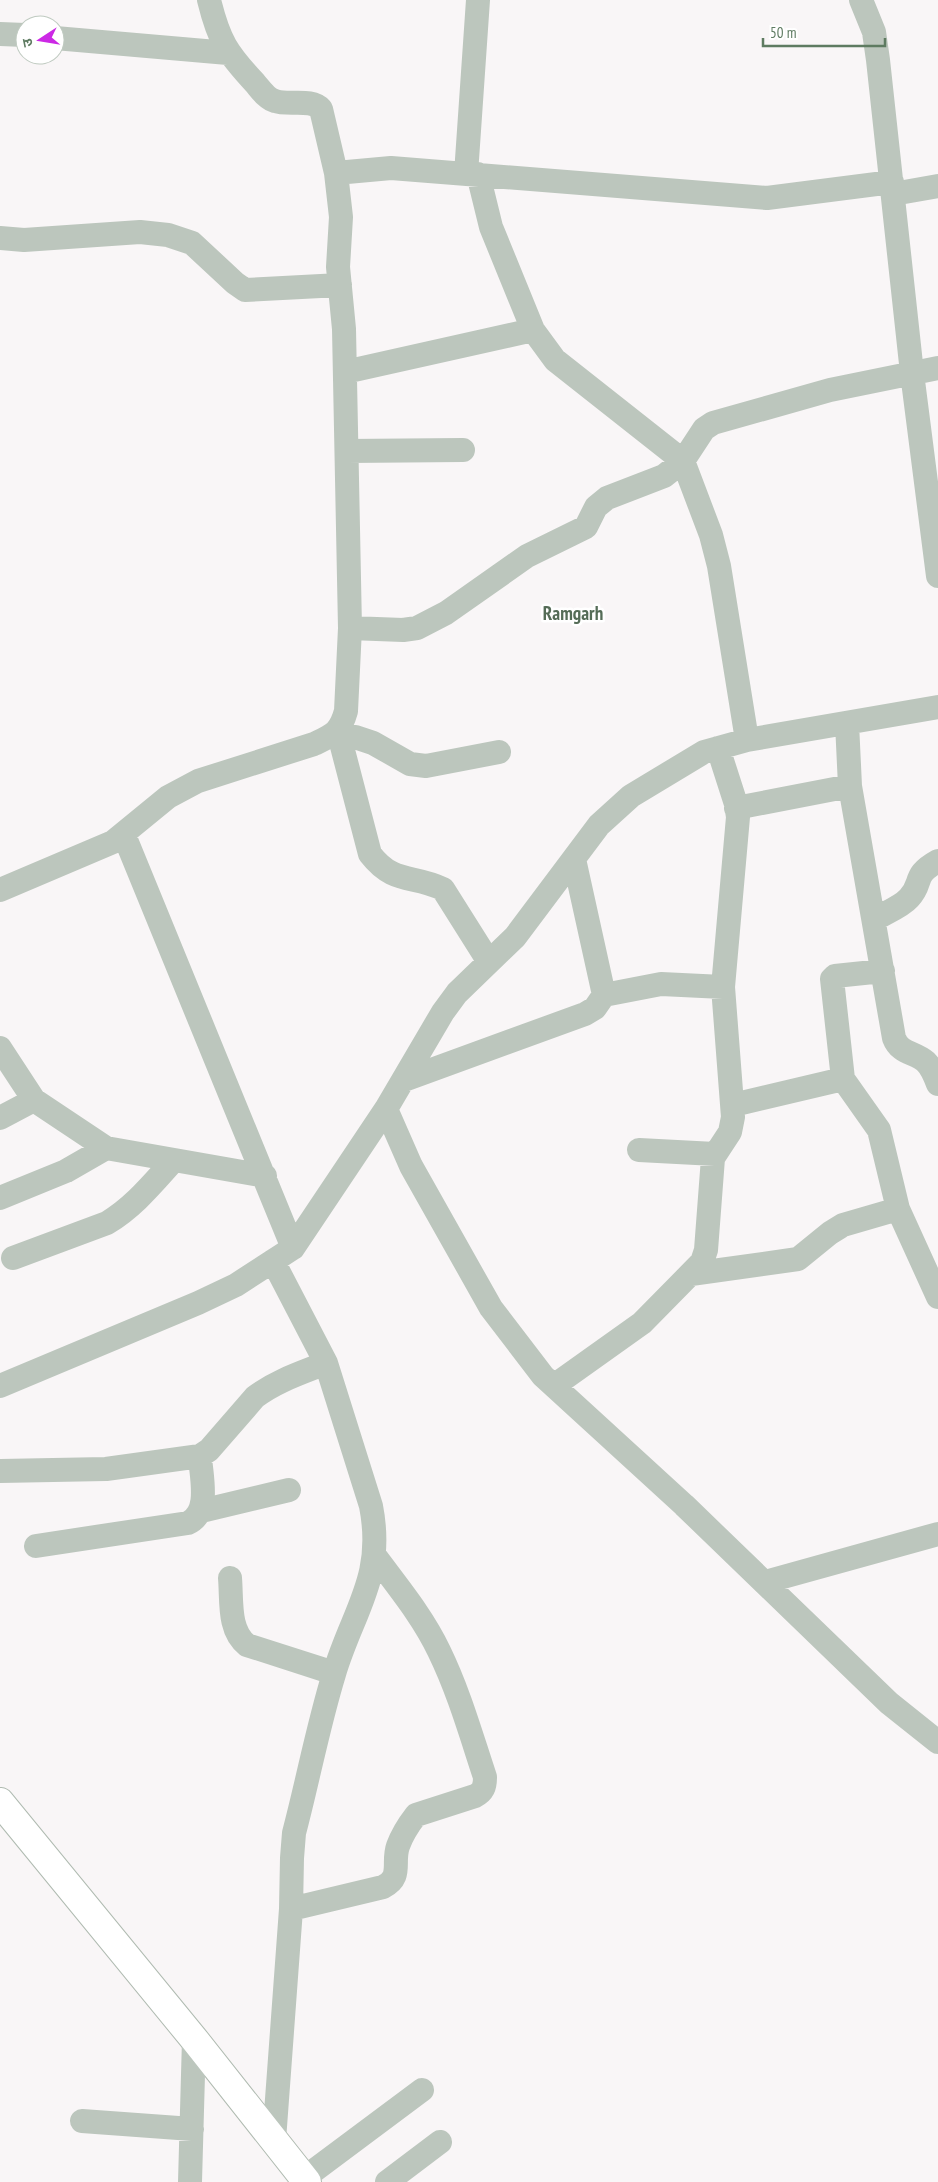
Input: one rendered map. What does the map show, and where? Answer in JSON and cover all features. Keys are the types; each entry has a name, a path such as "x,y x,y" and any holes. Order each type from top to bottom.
{"main road":[{"path":"0,1802 194,2038 306,2180"}],"street":[{"path":"209,0 217,29 228,53 270,99 280,102 314,105 321,109 336,173 341,217 338,267 345,372 350,628 346,711 339,733 370,854 380,866 392,874 443,888 489,962"},
{"path":"478,0 472,174 491,227 533,330 555,360 683,462 713,543 748,740"},
{"path":"861,0 874,32 912,372 938,568"},
{"path":"0,34 15,35"},
{"path":"65,39 228,53"},
{"path":"336,173 391,168 767,198 938,186"},
{"path":"0,238 24,240 140,232 168,235 192,243 245,290 340,285"},
{"path":"345,372 533,330"},
{"path":"350,628 403,630 417,628 446,613 527,556 586,528 596,507 607,498 654,480 683,462 704,429 713,423 830,390 938,368"},
{"path":"347,451 463,450"},
{"path":"0,1386 198,1303 236,1285 294,1246 383,1114 443,1012 457,993 515,937 606,818 631,796 704,752 748,740 938,707"},
{"path":"847,723 850,786 897,1045 925,1061 932,1070 938,1084"},
{"path":"0,890 113,842 124,835 168,797 182,788 198,781 314,744 339,733 373,743 410,764 426,766 499,752"},
{"path":"555,1385 642,1323 702,1262 706,1250 712,1165 715,1154 730,1132 733,1105 723,987 738,827 736,808 718,748"},
{"path":"736,808 850,786"},
{"path":"124,835 294,1246"},
{"path":"404,1080 585,1014 596,1008 604,995 574,859"},
{"path":"874,919 907,901 912,895 920,874 925,868 938,861"},
{"path":"883,971 835,976 832,979 843,1079 879,1130 898,1209 938,1297"},
{"path":"604,995 661,984 723,987"},
{"path":"2,1056 34,1100 106,1148 265,1176"},
{"path":"733,1105 843,1079"},
{"path":"0,1118 34,1100"},
{"path":"383,1114 491,1308 543,1376 555,1385 765,1582 889,1702 938,1742"},
{"path":"0,1198 66,1171 106,1148"},
{"path":"639,1150 715,1154"},
{"path":"13,1258 107,1223 134,1204 174,1160"},
{"path":"691,1274 798,1259 830,1232 843,1224 898,1209"},
{"path":"273,1261 326,1363 371,1506 376,1529 372,1576 334,1673 294,1833 291,1909 274,2140"},
{"path":"0,1471 106,1469 200,1456 209,1450 254,1397 272,1384 326,1363"},
{"path":"200,1456 201,1511"},
{"path":"36,1546 188,1523 201,1511 289,1490"},
{"path":"765,1582 938,1534"},
{"path":"291,1909 383,1887 391,1883 395,1875 398,1846 416,1815 476,1796 481,1793 485,1786 485,1778 454,1684 439,1650 418,1615 375,1556"},
{"path":"230,1578 233,1625 238,1639 247,1645 334,1673"},
{"path":"190,2182 194,2038"},
{"path":"306,2180 422,2090"},
{"path":"82,2122 192,2129"},
{"path":"387,2182 440,2142"}],"district":[{"name":"Ramgarh","path":"573,613"}]}
